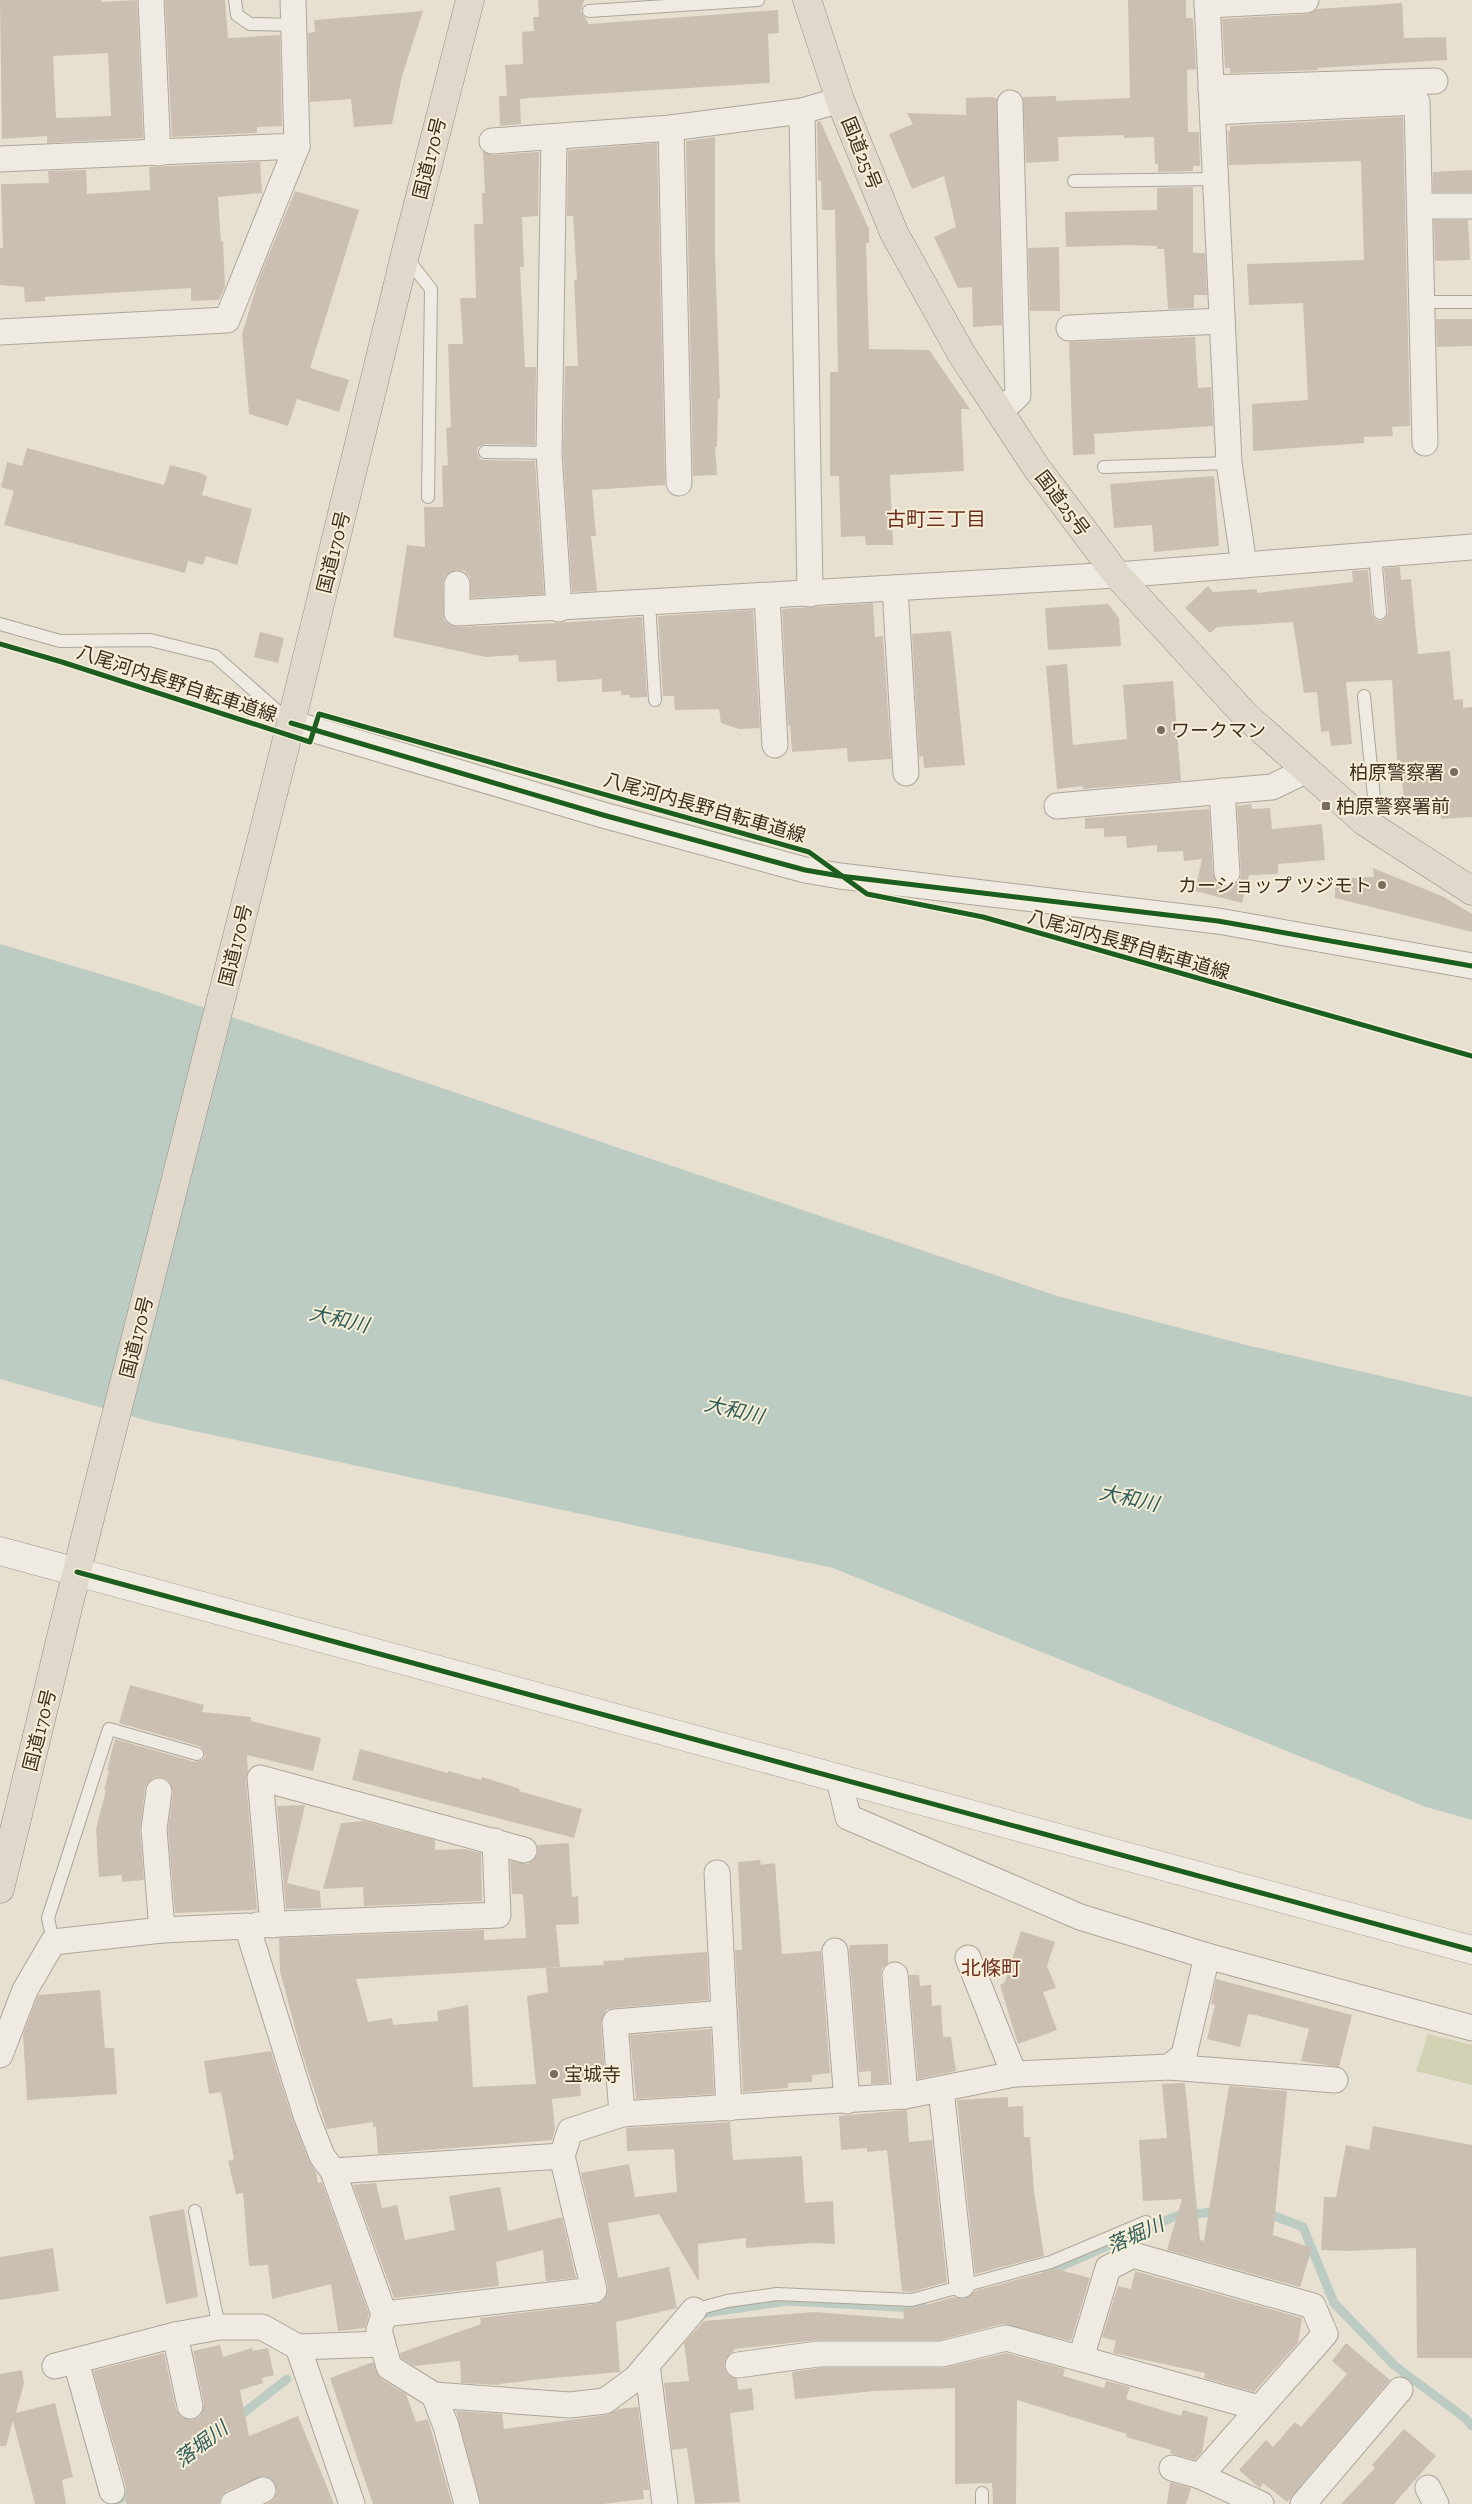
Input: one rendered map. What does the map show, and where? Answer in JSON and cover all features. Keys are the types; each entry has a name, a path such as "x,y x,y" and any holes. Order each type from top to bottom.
{"highway":[{"name":"国道170号","path":"0,1889 83,1546 292,723 405,255 470,0"},
{"name":"国道25号","path":"807,0 840,100 894,233 960,353 1036,467 1117,575 1245,715 1365,822 1472,891"}],"street":[{"path":"151,0 158,153"},
{"path":"0,332 227,320 296,146 293,0"},
{"path":"1244,565 1229,463 1207,3 1306,0"},
{"path":"1212,100 1436,81"},
{"path":"492,141 671,128 802,111 840,100"},
{"path":"1212,100 1417,102 1425,443"},
{"path":"1000,412 1018,395 1010,103"},
{"path":"802,111 810,594"},
{"path":"671,128 679,483"},
{"path":"554,136 549,453 559,609"},
{"path":"0,159 296,146"},
{"path":"1420,206 1472,206"},
{"path":"1068,328 1222,321"},
{"path":"457,584 457,613 559,609 1117,575 1472,547"},
{"path":"895,588 906,773"},
{"path":"767,596 775,745"},
{"path":"292,723 603,815 805,870 840,876 1218,921 1472,966"},
{"path":"1057,806 1272,788 1307,770"},
{"path":"1222,792 1227,873"},
{"path":"7,1555 77,1572 1472,1950"},
{"path":"273,1925 260,1778 524,1850"},
{"path":"839,1779 848,1817 1080,1917 1207,1956 1472,2028"},
{"path":"159,1791 154,1829 162,1930"},
{"path":"0,2055 25,1990 53,1942 162,1930 498,1915 495,1841"},
{"path":"717,1873 729,2108"},
{"path":"247,1926 306,2115 322,2156 333,2171 384,2314 379,2330 389,2367 434,2396 570,2405 605,2401 636,2378 694,2310"},
{"path":"835,1951 847,2101"},
{"path":"1169,2067 1184,2055 1207,1956"},
{"path":"968,1958 1014,2074"},
{"path":"895,1975 905,2096"},
{"path":"622,2114 615,2022 724,2013"},
{"path":"384,2314 594,2290 562,2156 570,2130 622,2114 905,2096 1014,2074 1169,2067 1335,2080"},
{"path":"941,2089 962,2285"},
{"path":"333,2171 562,2156"},
{"path":"1081,2358 1108,2268 1134,2255 1312,2306 1325,2334 1259,2408 1208,2487"},
{"path":"112,2491 66,2364 175,2335 219,2327 262,2327 298,2347 382,2344"},
{"path":"175,2335 190,2406"},
{"path":"738,2365 818,2354 942,2354 1006,2338 1259,2408"},
{"path":"298,2347 352,2504"},
{"path":"647,2365 666,2504"},
{"path":"1303,2504 1400,2390"},
{"path":"434,2396 446,2426 467,2504"},
{"path":"1172,2468 1208,2487 1261,2504"},
{"path":"233,2504 263,2490"}],"lane":[{"path":"235,0 237,15 250,24 294,25"},
{"path":"589,11 758,0"},
{"path":"1074,181 1216,180"},
{"path":"405,255 430,289 428,497"},
{"path":"1422,302 1472,302"},
{"path":"485,452 549,453"},
{"path":"1104,467 1229,463"},
{"path":"1376,555 1380,613"},
{"path":"649,603 655,700"},
{"path":"0,624 60,641 150,640 215,656 292,723"},
{"path":"1364,696 1377,830"},
{"path":"53,1942 48,1918 109,1729 197,1754"},
{"path":"194,2212 219,2327"},
{"path":"694,2310 727,2301 777,2294 912,2300 1050,2262 1146,2222"}],"green space":[{"path":"1428,2034 1472,2045 1472,2085 1416,2071"}],"water":[{"name":"大和川","path":"0,944 140,986 1057,1296 1250,1346 1472,1397 1472,1820 1426,1807 833,1568 152,1422 0,1379"}],"building":[{"path":"0,0 101,0 101,2 137,0 143,138 47,143 47,136 2,139","holes":["108,53 111,116 56,118 53,56"]},
{"path":"165,0 225,0 228,38 280,35 282,126 257,127 257,133 172,137"},
{"path":"538,0 584,0 581,12 589,24 778,10 779,33 768,34 770,83 520,99 521,124 500,126 499,96 507,96 505,65 523,64 522,32 534,31 533,17 539,17"},
{"path":"1128,0 1186,0 1186,18 1193,18 1196,69 1187,70 1188,132 1199,132 1200,166 1193,166 1193,171 1158,172 1158,164 1155,164 1154,137 1124,138 1124,135 1058,137 1059,161 1026,163 1023,97 1056,96 1056,101 1130,98"},
{"path":"1402,3 1404,38 1446,37 1447,60 1318,68 1318,70 1230,73 1230,68 1225,68 1222,19 1307,14 1317,9"},
{"path":"423,11 402,76 392,124 354,127 351,99 310,102 308,33 315,32 314,20"},
{"path":"993,97 997,99 1002,325 973,327 972,287 958,288 934,237 956,227 944,176 912,189 889,134 913,124 907,113 966,115 966,98"},
{"path":"1403,117 1410,426 1392,427 1393,436 1364,437 1364,443 1253,451 1252,404 1308,400 1303,303 1249,305 1247,264 1364,260 1361,161 1229,165 1228,131 1230,131 1230,126"},
{"path":"820,121 869,229 869,243 866,243 869,349 929,350 970,409 961,409 964,471 890,475 893,545 866,545 865,536 841,537 839,476 830,476 830,372 838,372 835,210 822,210 821,181 818,180 817,122"},
{"path":"715,137 715,251 720,399 718,399 717,447 715,447 717,475 693,476 686,141"},
{"path":"657,143 665,485 592,490 596,536 591,536 597,591 572,592 563,453 565,366 578,366 574,280 577,280 573,216 567,216 568,150"},
{"path":"483,151 493,155 539,152 538,216 522,217 524,267 520,267 525,367 536,367 535,445 485,444 478,447 477,452 480,459 485,460 535,461 544,594 471,598 470,577 464,571 457,570 445,576 443,584 444,620 450,625 458,627 642,617 647,697 630,698 630,695 621,695 621,691 602,692 602,679 557,682 556,660 519,662 518,655 486,657 393,637 407,545 425,547 424,507 443,507 442,466 448,465 446,428 451,427 448,344 463,344 460,298 476,298 474,224 483,224 482,193 485,193"},
{"path":"260,162 262,193 218,197 221,242 223,241 225,287 219,300 191,301 191,288 45,297 45,301 25,302 24,287 0,285 0,248 3,248 1,184 49,183 48,171 86,170 87,194 150,190 149,167"},
{"path":"1472,170 1472,192 1433,192 1433,172"},
{"path":"1193,187 1193,253 1205,253 1207,295 1194,295 1194,308 1168,309 1164,249 1157,249 1157,246 1127,245 1066,247 1065,212 1157,210 1157,188"},
{"path":"295,191 359,210 310,368 349,380 339,412 297,399 288,426 249,414 242,334 258,281"},
{"path":"1434,220 1468,220 1470,260 1435,261"},
{"path":"1059,247 1060,311 1030,311 1028,248"},
{"path":"1436,319 1472,319 1472,346 1437,347"},
{"path":"1195,337 1198,388 1211,387 1213,426 1094,434 1095,454 1073,455 1069,342"},
{"path":"27,448 164,485 170,465 201,473 207,477 202,495 252,509 237,565 206,556 203,565 188,561 185,573 4,525 14,491 1,487 7,462 22,466"},
{"path":"1214,476 1219,546 1154,552 1152,525 1114,528 1110,484"},
{"path":"1400,567 1401,580 1411,579 1418,654 1450,651 1454,700 1463,699 1463,708 1472,707 1472,817 1441,819 1440,808 1405,811 1400,760 1397,760 1392,680 1346,682 1352,744 1331,746 1329,731 1321,732 1317,692 1304,693 1293,622 1217,627 1210,633 1185,608 1208,586 1213,592 1257,589 1257,593 1353,582 1352,571 1368,570 1372,614 1376,620 1381,621 1385,619 1388,613 1384,568"},
{"path":"873,603 875,637 883,636 891,759 848,762 847,748 792,752 790,725 788,725 782,609"},
{"path":"1108,604 1119,618 1121,646 1048,650 1045,608"},
{"path":"753,610 760,728 739,729 721,723 719,709 675,710 674,696 663,696 658,616"},
{"path":"951,631 965,765 924,768 923,756 919,757 912,634"},
{"path":"260,632 284,638 278,663 254,657"},
{"path":"1067,664 1073,745 1127,739 1123,685 1173,681 1181,781 1083,789 1083,786 1057,789 1046,666"},
{"path":"1251,804 1252,809 1270,808 1272,829 1322,824 1325,860 1278,864 1278,874 1249,875 1242,903 1195,891 1202,859 1184,861 1183,851 1157,852 1157,845 1127,848 1126,836 1104,837 1104,828 1085,829 1085,818 1209,809 1213,874 1220,886 1228,887 1240,880 1241,873 1237,806"},
{"path":"1373,868 1444,897 1472,914 1472,932 1335,898 1335,879 1374,877"},
{"path":"130,1685 204,1705 202,1712 251,1717 251,1721 321,1738 313,1771 247,1755 248,1771 246,1779 257,1910 175,1913 168,1829 173,1792 168,1780 161,1777 153,1778 147,1783 145,1789 140,1830 144,1880 122,1882 122,1875 99,1877 96,1829 106,1790 104,1790 109,1771 107,1770 115,1739 195,1762 202,1760 205,1756 203,1749 199,1746 119,1723"},
{"path":"360,1749 448,1773 448,1771 481,1780 482,1777 520,1789 519,1791 582,1809 574,1838 352,1780"},
{"path":"305,1805 287,1883 320,1891 321,1908 286,1909 277,1806"},
{"path":"364,1821 435,1840 435,1850 465,1849 481,1853 482,1901 364,1906 363,1887 323,1889 341,1823"},
{"path":"569,1843 572,1897 578,1896 579,1924 556,1925 560,1967 356,1979 368,2022 392,2018 393,2025 438,2021 437,2011 468,2005 473,2087 536,2084 527,1996 548,1992 546,1968 604,1965 603,1961 624,1960 624,1958 707,1952 709,2000 606,2010 601,2023 605,2079 580,2083 581,2096 552,2099 555,2130 552,2140 378,2154 376,2127 373,2127 373,2122 327,2129 300,2047 280,1971 279,1938 484,1930 484,1940 526,1938 523,1894 512,1894 510,1861 528,1864 538,1854 537,1845"},
{"path":"760,1860 761,1865 775,1863 782,1954 821,1951 830,2073 812,2075 812,2082 788,2083 788,2088 743,2092 735,1950 742,1950 738,1862"},
{"path":"1021,1931 1055,1942 1047,1966 1056,1988 1043,1992 1057,2030 1018,2044 1000,1985 1005,1982"},
{"path":"888,1944 888,1963 882,1968 881,1976 889,2083 871,2084 871,2071 859,2072 849,1949 850,1945"},
{"path":"909,1975 919,1975 920,1986 931,1985 932,2006 941,2005 943,2037 951,2037 956,2071 918,2079"},
{"path":"1216,1979 1352,2015 1339,2067 1301,2061 1309,2029 1256,2015 1248,2014 1240,2047 1207,2039 1215,2005 1211,2004"},
{"path":"100,1990 105,2048 114,2048 117,2094 27,2100 23,2034 38,1995"},
{"path":"711,2029 714,2094 636,2099 630,2035"},
{"path":"271,2051 293,2120 309,2161 316,2172 318,2183 322,2182 369,2314 365,2328 338,2331 331,2284 272,2299 268,2265 249,2266 243,2193 236,2194 228,2161 234,2159 221,2092 209,2094 204,2061"},
{"path":"1185,2083 1200,2240 1204,2241 1229,2086 1287,2091 1273,2235 1312,2248 1300,2287 1167,2250 1182,2199 1143,2201 1139,2140 1167,2138 1162,2084"},
{"path":"1008,2097 1008,2107 1023,2106 1024,2137 1030,2137 1034,2191 1044,2256 975,2274 957,2100"},
{"path":"907,2110 909,2142 932,2140 947,2282 911,2292 902,2291 887,2150 867,2152 867,2148 841,2150 839,2116"},
{"path":"730,2122 733,2160 802,2156 805,2203 833,2201 835,2244 813,2243 746,2248 746,2238 698,2244 699,2282 659,2214 608,2223 618,2278 669,2267 677,2308 616,2322 620,2372 499,2385 461,2383 460,2361 414,2366 401,2358 400,2353 481,2324 480,2318 596,2304 603,2301 607,2295 608,2287 581,2173 629,2164 635,2197 677,2192 674,2149 627,2151 626,2128"},
{"path":"1373,2126 1472,2145 1472,2358 1417,2358 1416,2248 1346,2251 1321,2250 1324,2197 1336,2197 1346,2145 1369,2150"},
{"path":"376,2183 382,2208 397,2205 405,2240 455,2230 449,2196 500,2187 508,2231 562,2217 576,2278 546,2281 543,2250 496,2262 499,2286 394,2298 353,2185"},
{"path":"184,2209 198,2297 166,2304 149,2216"},
{"path":"53,2248 59,2291 0,2300 0,2257"},
{"path":"1056,2269 1090,2278 1071,2341 1003,2324 940,2340 818,2340 734,2349 725,2359 724,2367 727,2374 737,2379 738,2390 752,2388 754,2410 730,2413 740,2502 695,2504 687,2448 672,2450 664,2383 689,2381 684,2343 704,2321 814,2312 904,2319 903,2308 914,2308 954,2297 964,2299 975,2291"},
{"path":"1135,2271 1302,2318 1298,2343 1254,2392 1204,2378 1205,2373 1113,2353 1116,2341 1102,2337 1118,2286 1131,2289"},
{"path":"1346,2343 1390,2380 1287,2502 1263,2483 1260,2488 1257,2486 1239,2470 1266,2440 1273,2447 1295,2422 1301,2427 1347,2374 1332,2361"},
{"path":"220,2345 223,2357 252,2348 253,2351 268,2348 274,2375 262,2378 263,2383 240,2390 249,2436 298,2416 334,2504 267,2504 274,2499 277,2491 272,2479 264,2476 227,2491 221,2496 219,2504 126,2504 126,2487 93,2371 164,2353 176,2409 180,2416 192,2420 200,2416 204,2404 193,2351"},
{"path":"1006,2353 1065,2369 1063,2376 1104,2388 1106,2381 1130,2387 1126,2399 1181,2416 1183,2410 1208,2417 1202,2452 1195,2460 1173,2454 1170,2453 1171,2450 1126,2437 1127,2434 1017,2400 1016,2504 993,2504 992,2483 955,2484 955,2388 875,2391 795,2399 792,2372 819,2368 942,2368"},
{"path":"373,2362 381,2379 406,2394 416,2422 428,2419 452,2504 373,2504 330,2378"},
{"path":"22,2370 24,2383 16,2413 55,2403 73,2477 62,2480 66,2504 35,2504 13,2421 6,2446 0,2446 0,2374"},
{"path":"638,2407 649,2490 643,2490 644,2499 603,2504 481,2504 456,2411 502,2414 504,2429 607,2415 618,2409"},
{"path":"1404,2429 1436,2456 1394,2504 1341,2504 1375,2468 1372,2465"},
{"path":"1170,2482 1191,2488 1186,2504 1167,2504"}],"waterway":[{"name":"落堀川","path":"1046,2273 1176,2216 1221,2211"},
{"name":"落堀川","path":"1264,2212 1303,2227 1334,2303 1395,2366 1465,2418 1472,2426"},
{"name":"落堀川","path":"706,2313 787,2301 914,2308 922,2306"},
{"name":"落堀川","path":"236,2419 287,2379"},
{"name":"落堀川","path":"112,2504 135,2490"}],"cycle path":[{"name":"八尾河内長野自転車道線","path":"0,644 62,662 310,742 319,714 809,852 867,894 983,917 1472,1056"},
{"name":"八尾河内長野自転車道線","path":"291,723 603,815 805,870 840,876 1218,921 1472,966"},
{"path":"77,1572 1472,1950"}],"place":[{"name":"ワークマン","path":"1161,730"},
{"name":"柏原警察署","path":"1454,772"},
{"name":"柏原警察署前","path":"1326,806"},
{"name":"カーショップ ツジモト","path":"1382,885"},
{"name":"宝城寺","path":"554,2074"}],"district":[{"name":"古町三丁目","path":"936,519"},
{"name":"北條町","path":"991,1968"}]}
